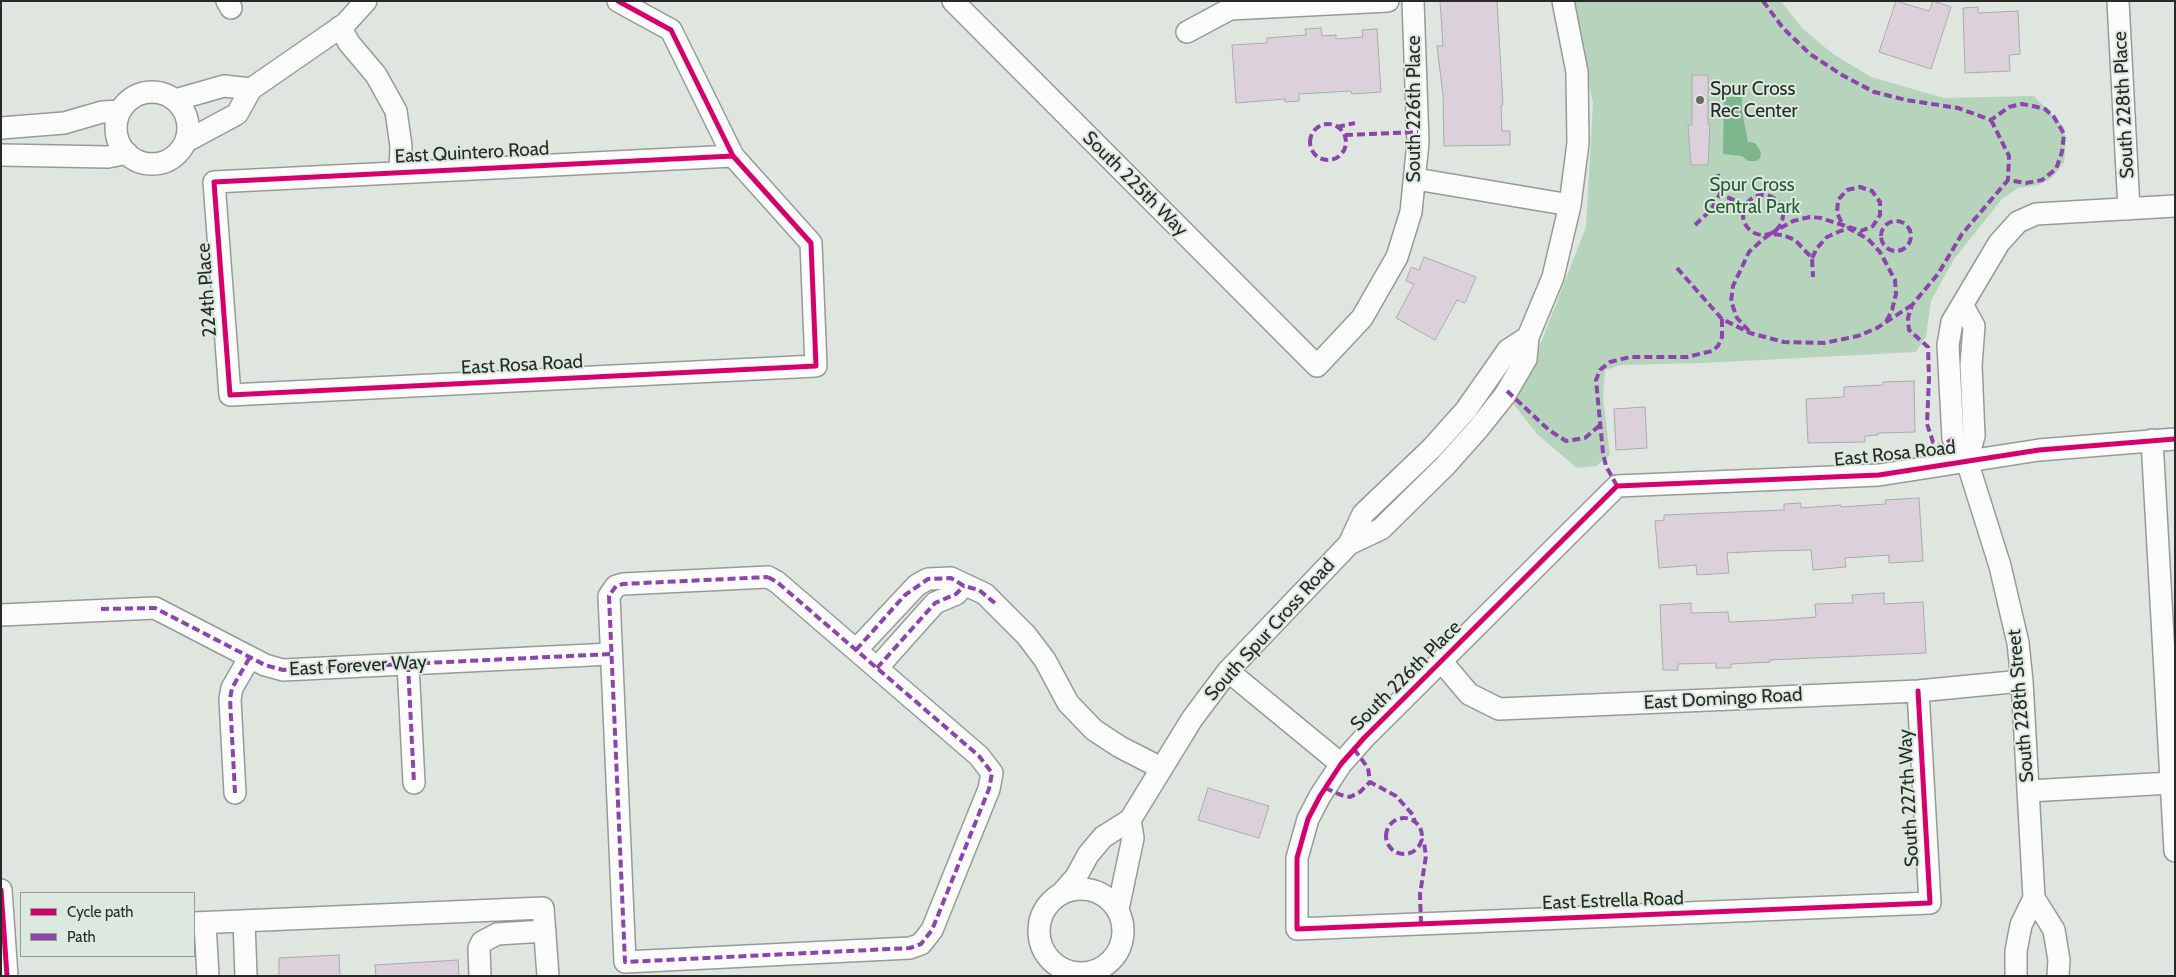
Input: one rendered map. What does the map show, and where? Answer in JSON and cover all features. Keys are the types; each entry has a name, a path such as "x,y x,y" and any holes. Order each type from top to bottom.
{"street":[{"path":"185,142 237,114 251,89 340,27 366,1"},
{"name":"South 225th Way","path":"953,1 1317,366"},
{"path":"1187,32 1230,8 1297,3 1388,1"},
{"name":"South 226th Place","path":"1317,366 1362,318 1397,257 1411,212 1416,179 1418,142 1413,1"},
{"name":"South Spur Cross Road","path":"1043,976 1045,953 1038,931 1040,919 1045,908 1076,877 1088,855 1104,836 1130,820 1192,719 1228,671 1349,544 1381,529 1445,466 1478,430 1505,394 1526,359 1528,337 1553,277 1570,205 1578,143 1577,72 1564,1"},
{"name":"South 228th Place","path":"2118,1 2129,209"},
{"path":"618,2 671,30 732,156"},
{"path":"340,27 348,43 376,75 396,111 401,146 400,171"},
{"path":"175,100 224,86 251,89"},
{"path":"156,92 175,100 182,107 188,124 185,142 179,152 159,163 147,163 127,153 118,138 117,120 120,111 127,102 145,93 156,92"},
{"path":"1,128 64,123 102,112 120,111"},
{"path":"1,155 108,157 127,153"},
{"name":"East Quintero Road","path":"214,182 400,171 732,156"},
{"name":"East Rosa Road","path":"230,395 816,366 811,242 732,156"},
{"path":"1416,179 1570,205"},
{"name":"224th Place","path":"214,182 230,395"},
{"path":"2129,209 2175,206"},
{"name":"South 228th Street","path":"2016,976 2016,951 2021,925 2034,898 2029,791 2018,643 2000,566 1967,461 1953,438 1948,345 1952,322 1999,243 2018,222 2036,214 2129,209"},
{"path":"1963,306 1974,326 1972,365 1974,436 1967,461"},
{"path":"1949,365 1972,365"},
{"name":"East Rosa Road","path":"1618,486 1878,475 2039,450 2175,439"},
{"path":"2152,440 2170,663 2171,783 2175,851"},
{"name":"South 226th Place","path":"1297,930 1297,858 1308,819 1320,796 1341,764 1364,738 1618,486"},
{"path":"768,577 777,582 856,650 979,756 992,773 989,789 927,938 910,948 625,962 608,602 612,590 622,584 768,577"},
{"path":"856,650 917,585 928,579 942,577 958,581 964,586 972,587 985,594 1026,635 1045,660 1068,703 1094,730 1120,747 1161,768"},
{"path":"877,668 935,603 956,594 964,586"},
{"name":"East Forever Way","path":"1,615 155,608 265,665 283,670 610,654"},
{"path":"236,792 230,699 232,688 250,657"},
{"name":"East Domingo Road","path":"1442,662 1469,694 1500,709 1918,690 2022,681"},
{"path":"408,664 414,784"},
{"path":"1228,671 1341,764"},
{"name":"South 227th Way","path":"1918,690 1930,903"},
{"path":"2029,791 2171,783"},
{"path":"1045,953 1055,964 1068,971 1082,973 1096,973 1112,960 1122,944 1123,926 1118,909 1133,838 1130,820"},
{"path":"1062,892 1087,888 1104,896 1118,909"},
{"path":"1,890 13,931 7,976"},
{"name":"South 228th Street","path":"2034,898 2054,930 2059,960 2058,976"},
{"name":"East Estrella Road","path":"1297,930 1930,903"},
{"path":"208,976 199,923 543,908 548,976"},
{"path":"244,921 246,976"},
{"path":"480,976 479,948 482,942 496,934 545,931"}],"green space":[{"name":"Spur Cross Central Park","path":"1570,1 1781,1 1802,28 1833,54 1871,77 1944,98 2034,96 2064,127 2066,140 2064,162 2053,177 2039,185 2018,188 2002,199 1954,259 1931,301 1926,336 1916,352 1704,363 1621,365 1605,370 1603,398 1610,455 1596,466 1577,468 1538,435 1510,400 1542,340 1586,227 1593,103"}],"shaded area":[{"path":"1724,97 1742,97 1742,111 1748,142 1755,143 1761,152 1760,158 1756,161 1748,161 1742,156 1723,154"}],"building":[{"path":"1440,1 1497,1 1503,105 1501,106 1502,131 1510,131 1510,145 1444,146 1443,95 1437,46 1443,46"},
{"path":"1896,1 1929,11 1933,1 1951,7 1931,69 1879,52"},
{"path":"1978,7 1978,13 2018,11 2020,54 2009,55 2010,71 1965,73 1963,8"},
{"path":"1321,28 1322,36 1336,35 1336,39 1363,37 1362,30 1377,29 1381,92 1352,94 1351,91 1299,94 1299,101 1285,102 1285,99 1236,103 1232,45 1267,43 1267,38 1306,35 1305,29"},
{"name":"Spur Cross Rec Center","path":"1692,75 1708,75 1708,124 1710,124 1708,165 1691,165 1688,125 1692,125"},
{"path":"1424,257 1476,277 1465,303 1457,300 1435,340 1396,318 1414,284 1406,281 1411,267 1419,270"},
{"path":"1914,381 1915,432 1878,433 1878,435 1865,436 1865,442 1808,443 1806,399 1844,397 1844,387 1883,385 1883,382"},
{"path":"1645,407 1647,448 1616,450 1614,409"},
{"path":"1919,498 1923,561 1889,563 1889,555 1845,558 1846,567 1813,570 1811,550 1766,551 1727,553 1729,573 1697,575 1696,565 1659,568 1655,521 1664,520 1664,515 1784,510 1784,504 1801,503 1801,508 1886,504 1885,500"},
{"path":"1884,593 1884,604 1923,602 1926,653 1770,660 1770,662 1731,664 1731,668 1716,668 1716,663 1678,664 1678,670 1663,670 1660,605 1691,603 1691,613 1728,612 1729,622 1776,620 1816,617 1815,604 1853,603 1852,595"},
{"path":"1208,788 1269,806 1259,838 1198,820"},
{"path":"339,955 340,976 279,976 279,958"},
{"path":"458,960 459,976 376,976 375,965"}],"marked path":[{"path":"1763,1 1783,28 1810,54 1842,75 1874,92 1906,100 1958,108 1991,120 2009,107 2022,104 2033,106 2045,109 2054,117 2064,134 2062,152 2056,169 2042,180 2026,183 2008,180 1962,234 1938,274 1912,305 1908,318 1909,330 1928,347 1927,424 1933,442 1941,447 1953,438"},
{"path":"1991,120 2009,156 2008,180"},
{"path":"1337,127 1355,123"},
{"path":"1328,124 1335,125 1341,129 1345,135 1346,142 1345,149 1341,155 1335,159 1328,160 1321,159 1315,155 1311,149 1310,142 1311,135 1315,129 1321,125 1328,124"},
{"path":"1345,135 1418,132"},
{"path":"1718,174 1720,194"},
{"path":"1770,234 1793,221 1810,217 1821,218 1861,231 1873,226 1880,215 1880,202 1872,191 1860,187 1847,190 1838,200 1837,213 1843,225"},
{"path":"1695,225 1710,211 1720,194 1745,205"},
{"path":"1759,195 1767,195 1774,198 1780,204 1783,215 1780,226 1774,232 1767,235 1759,235 1752,232 1746,226 1743,219 1743,211 1746,204 1752,198 1759,195"},
{"path":"1896,221 1907,225 1911,236 1907,247 1896,251 1885,247 1881,236 1885,225 1896,221"},
{"path":"1812,258 1817,248 1827,237 1848,228 1868,239 1880,252 1895,280 1896,294 1892,310 1886,322"},
{"path":"1749,331 1737,318 1731,301 1733,286 1749,252 1762,240 1770,234 1783,235 1795,240 1812,258 1813,277"},
{"path":"1677,268 1722,319 1750,333 1784,342 1824,343 1858,336 1877,328 1912,305"},
{"path":"1617,486 1606,466 1603,453 1596,380 1600,370 1610,362 1630,357 1687,357 1712,351 1718,346 1722,337 1722,319"},
{"path":"1507,391 1549,430 1566,441 1585,438 1600,425"},
{"path":"768,577 777,582 979,756 992,773 989,789 932,930 921,944 910,948 625,962 609,596 616,586 623,584 768,577"},
{"path":"856,650 905,595 928,579 951,578 964,586 979,590 996,604"},
{"path":"877,668 935,603 956,594 964,586"},
{"path":"101,609 155,608 265,665 283,670 611,654"},
{"path":"235,793 230,699 232,688 250,657"},
{"path":"408,664 414,783"},
{"path":"1354,749 1368,768 1370,782 1396,796 1413,815 1415,822"},
{"path":"1325,788 1350,797 1360,792 1370,782"},
{"path":"1404,818 1416,824 1422,836 1416,848 1404,854 1392,848 1386,836 1392,824 1404,818"},
{"path":"1421,839 1424,843 1426,856 1420,894 1421,924"}],"cycle path":[{"path":"618,1 671,30 733,156 811,243 816,366 230,395 214,182 733,156"},
{"path":"1918,691 1930,903 1297,929 1297,858 1308,819 1320,796 1341,764 1364,738 1617,486 1879,475 2039,450 2175,439"},
{"path":"1,890 7,976"}],"place":[{"name":"Spur Cross Rec Center","path":"1700,100"}]}
